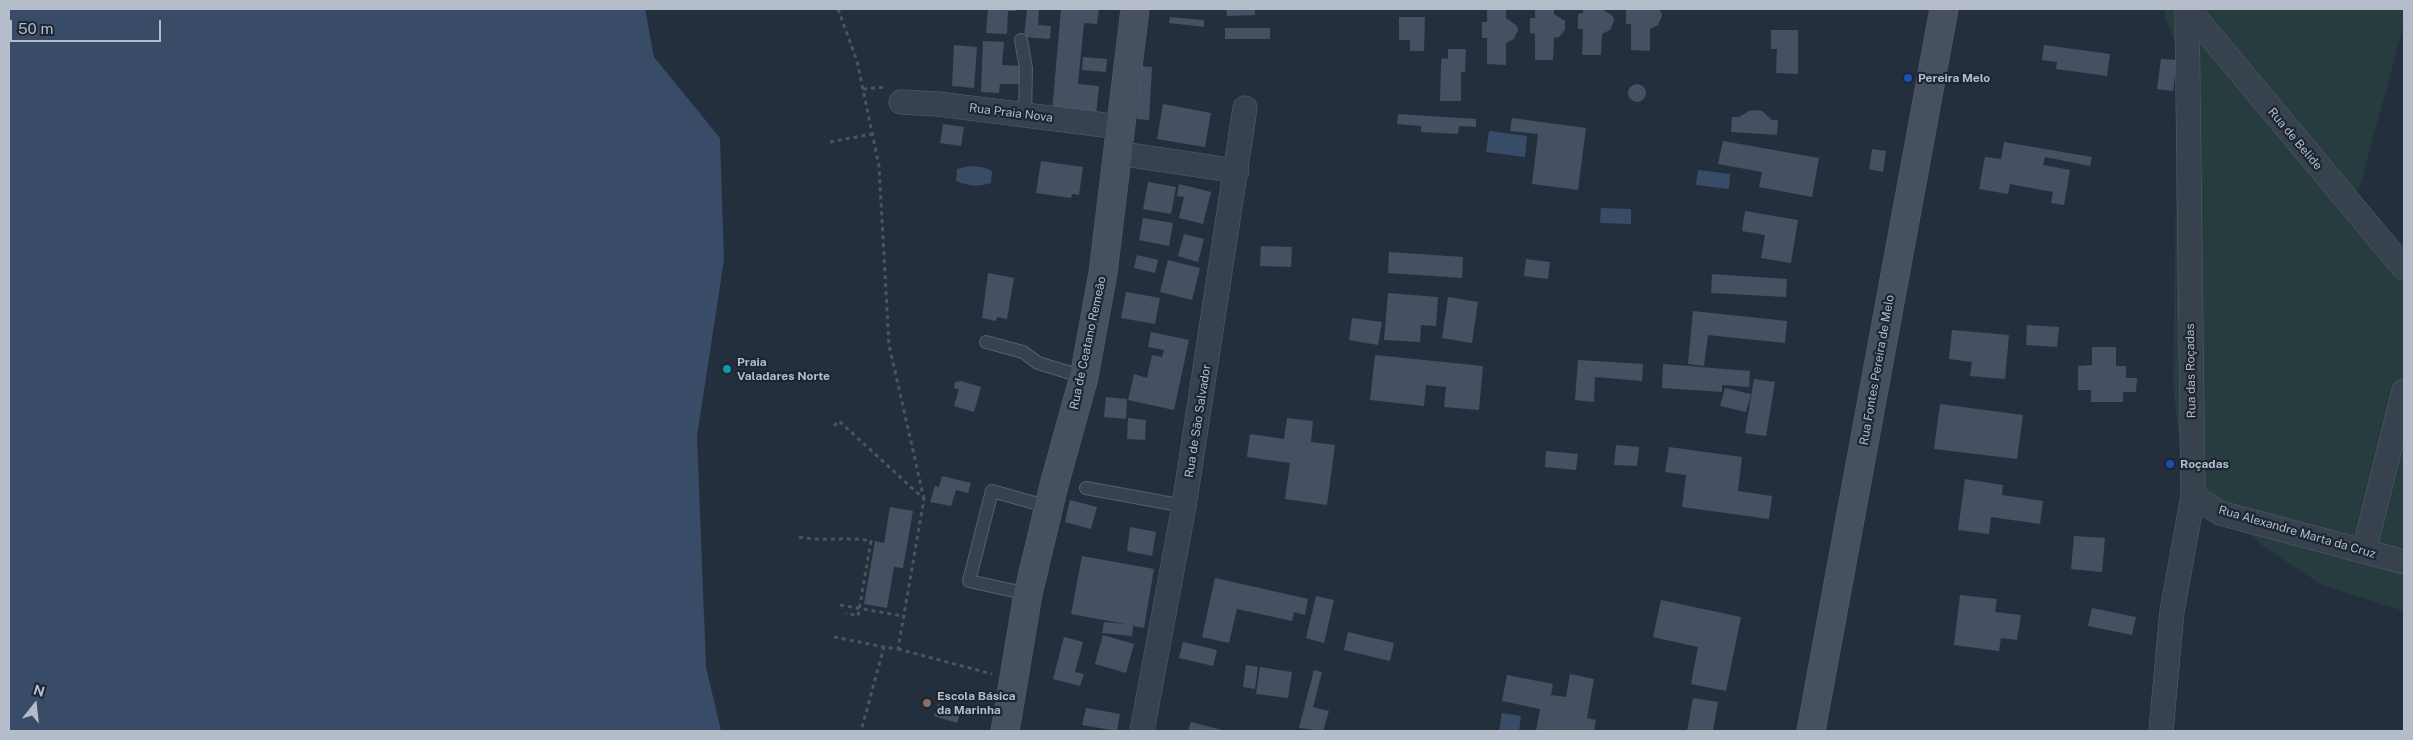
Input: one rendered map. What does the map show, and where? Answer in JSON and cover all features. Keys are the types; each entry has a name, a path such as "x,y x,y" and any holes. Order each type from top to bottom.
{"main road":[{"name":"Rua de Ceatano Remeão","path":"1005,731 1028,594 1084,377 1103,273 1135,9"},
{"name":"Rua Fontes Pereira de Melo","path":"1811,731 1944,9"}],"street":[{"name":"Rua de Belide","path":"2187,9 2404,268"},
{"name":"Rua das Roçadas","path":"2161,731 2172,611 2193,496 2187,9"},
{"name":"Rua Praia Nova","path":"898,94 938,104 1120,127"},
{"name":"Rua de São Salvador","path":"1142,731 1184,506 1237,171 1245,108"},
{"path":"1117,153 1237,171"},
{"path":"2364,551 2404,391"},
{"name":"Rua Alexandre Marta da Cruz","path":"2193,496 2220,513 2404,562"}],"lane":[{"path":"1021,40 1026,68 1025,115"},
{"path":"986,342 1023,352 1038,363 1084,377"},
{"path":"1086,488 1184,506"},
{"path":"1028,594 969,581 992,491 1049,507"}],"path":[{"path":"838,9 857,60 879,166 889,345 924,499 898,649"},
{"path":"863,90 898,94"},
{"path":"830,142 872,134"},
{"path":"834,426 839,422 924,499"},
{"path":"800,537 813,540 857,538 871,541 858,616 846,613"},
{"path":"840,604 903,616"},
{"path":"834,637 898,649 999,676"},
{"path":"861,731 884,647"}],"green space":[{"path":"2164,9 2404,9 2404,24 2360,186 2344,206 2404,279 2404,611 2322,585 2263,546 2210,495 2181,457 2173,385 2178,49 2166,20"}],"water":[{"path":"9,9 645,9 654,57 720,138 724,260 697,436 706,667 721,731 9,731"},
{"path":"1489,131 1527,136 1525,157 1486,152"},
{"path":"969,166 982,167 992,171 991,183 974,185 956,181 957,169"},
{"path":"1698,170 1730,174 1729,189 1696,185"},
{"path":"1601,208 1631,209 1631,224 1600,223"},
{"path":"1502,713 1521,716 1519,731 1499,731"}],"building":[{"path":"988,9 1016,9 1016,11 1008,11 1007,34 986,33"},
{"path":"1027,9 1039,9 1038,25 1051,26 1050,39 1024,37"},
{"path":"1061,9 1099,9 1097,24 1084,23 1078,84 1099,86 1096,116 1052,112"},
{"path":"1226,9 1255,9 1255,15 1227,16"},
{"path":"1487,9 1506,9 1506,18 1517,26 1518,30 1514,39 1506,43 1506,65 1487,64 1487,38 1482,38 1482,22 1487,22"},
{"path":"1535,9 1554,9 1554,14 1565,21 1565,30 1559,37 1554,38 1553,60 1535,60 1535,34 1530,33 1530,18 1535,18"},
{"path":"1583,9 1602,9 1613,16 1614,21 1610,30 1602,34 1601,55 1582,55 1583,29 1578,29 1578,14 1583,13"},
{"path":"1626,9 1659,9 1661,12 1662,16 1658,25 1650,29 1650,51 1631,50 1631,24 1626,24"},
{"path":"1170,17 1204,20 1204,27 1169,23"},
{"path":"1399,17 1425,17 1424,51 1410,51 1410,40 1399,40"},
{"path":"1225,28 1270,28 1270,39 1225,39"},
{"path":"1771,30 1798,30 1798,74 1776,73 1777,49 1771,49"},
{"path":"983,41 1004,42 1002,65 1020,66 1019,84 1000,84 999,93 981,92"},
{"path":"954,45 977,47 974,88 952,86"},
{"path":"2044,45 2110,54 2107,76 2056,69 2057,62 2042,60"},
{"path":"1448,49 1466,49 1465,72 1461,72 1461,101 1440,101 1441,64 1442,58 1448,59"},
{"path":"1083,57 1107,59 1106,72 1082,70"},
{"path":"2161,59 2177,60 2173,91 2157,89"},
{"path":"1140,66 1152,67 1149,120 1137,119"},
{"path":"1637,84 1643,87 1646,93 1643,99 1637,102 1631,99 1628,93 1631,87"},
{"path":"1163,104 1211,113 1205,147 1157,139"},
{"path":"1755,110 1762,111 1772,120 1778,120 1777,135 1731,132 1732,117 1739,117"},
{"path":"1398,114 1476,119 1476,127 1459,126 1458,134 1421,132 1421,126 1397,124"},
{"path":"1512,118 1586,128 1578,190 1532,184 1538,134 1510,131"},
{"path":"943,124 964,127 961,146 940,143"},
{"path":"1723,141 1819,158 1812,197 1759,187 1762,172 1718,164"},
{"path":"2004,142 2092,157 2090,166 2045,157 2043,165 2070,170 2064,205 2051,203 2053,192 2010,184 2008,194 1979,189 1985,157 2001,159"},
{"path":"1872,149 1886,151 1883,172 1869,169"},
{"path":"1041,161 1083,167 1079,195 1072,194 1071,198 1036,193"},
{"path":"1148,182 1176,187 1171,214 1143,209"},
{"path":"1179,184 1211,192 1203,224 1179,218 1184,197 1177,196"},
{"path":"1745,211 1798,220 1791,263 1761,258 1765,235 1742,231"},
{"path":"1143,218 1173,223 1169,246 1139,240"},
{"path":"1184,234 1204,239 1198,262 1178,256"},
{"path":"1261,246 1292,247 1291,267 1260,266"},
{"path":"1389,252 1463,257 1462,278 1388,273"},
{"path":"1137,255 1158,260 1155,273 1134,268"},
{"path":"1526,259 1550,262 1548,279 1524,276"},
{"path":"1168,260 1200,268 1192,300 1160,292"},
{"path":"988,273 1014,278 1007,319 997,317 996,321 982,318"},
{"path":"1712,274 1787,279 1786,297 1711,293"},
{"path":"1126,292 1160,298 1155,324 1121,318"},
{"path":"1388,293 1438,297 1436,326 1421,325 1420,342 1384,340"},
{"path":"1448,297 1478,302 1472,343 1442,338"},
{"path":"1693,311 1787,321 1785,343 1708,335 1704,366 1688,364"},
{"path":"1352,318 1382,322 1378,345 1349,340"},
{"path":"2027,325 2059,327 2057,347 2026,345"},
{"path":"1952,330 2009,335 2005,379 1970,376 1972,362 1949,359"},
{"path":"1151,332 1189,340 1174,410 1128,400 1134,374 1147,378 1152,355 1162,357 1164,350 1148,347"},
{"path":"2092,347 2116,347 2116,366 2126,366 2126,378 2137,378 2136,392 2123,392 2123,402 2091,402 2091,390 2078,390 2078,366 2092,365"},
{"path":"1375,355 1483,366 1479,410 1444,407 1446,387 1426,385 1424,406 1370,400"},
{"path":"1578,360 1643,364 1642,381 1595,377 1594,402 1575,400"},
{"path":"1663,364 1750,371 1749,387 1722,385 1722,392 1662,388"},
{"path":"1754,379 1775,382 1766,436 1745,433"},
{"path":"961,381 981,387 974,412 954,406 959,389 954,388 955,382"},
{"path":"1725,388 1751,394 1746,412 1720,406"},
{"path":"1106,397 1127,399 1126,419 1104,417"},
{"path":"1940,404 2023,415 2017,459 1934,449"},
{"path":"1128,418 1146,420 1145,440 1127,439"},
{"path":"1287,418 1313,421 1311,442 1335,445 1327,505 1285,499 1290,463 1247,457 1250,434 1284,439"},
{"path":"1616,445 1639,447 1637,466 1614,465"},
{"path":"1669,447 1742,457 1738,491 1772,496 1769,519 1682,507 1686,475 1665,472"},
{"path":"1546,451 1578,454 1576,470 1545,467"},
{"path":"942,476 971,483 968,493 956,490 951,506 930,502 935,486 939,487"},
{"path":"1965,479 2003,485 2002,495 2043,501 2040,524 1991,517 1989,534 1958,530"},
{"path":"1070,500 1097,507 1091,529 1065,522"},
{"path":"890,507 913,511 903,568 894,567 887,608 864,604 875,541 884,543"},
{"path":"1130,527 1156,532 1152,556 1127,551"},
{"path":"2074,536 2105,538 2102,572 2071,569"},
{"path":"1082,556 1154,569 1144,628 1133,626 1132,636 1102,633 1104,622 1126,624 1071,614"},
{"path":"1215,578 1308,599 1305,615 1294,612 1292,621 1237,609 1229,643 1202,637"},
{"path":"1960,595 1997,599 1995,612 2021,615 2017,640 2001,638 1999,651 1954,645"},
{"path":"1316,596 1334,600 1324,643 1306,638"},
{"path":"1661,600 1741,617 1726,691 1691,684 1698,647 1653,637"},
{"path":"2092,608 2136,617 2132,635 2088,626"},
{"path":"1348,632 1394,643 1390,661 1344,650"},
{"path":"1103,635 1134,644 1126,673 1095,664"},
{"path":"1064,637 1083,642 1075,672 1084,674 1080,686 1053,679"},
{"path":"1183,642 1217,650 1213,666 1179,658"},
{"path":"1246,665 1258,667 1255,689 1243,687"},
{"path":"1260,667 1292,672 1288,698 1256,694"},
{"path":"1314,670 1322,672 1313,707 1329,711 1323,731 1299,728"},
{"path":"1570,674 1594,679 1587,718 1596,720 1594,731 1536,731 1540,709 1502,701 1507,675 1553,684 1551,695 1566,697"},
{"path":"1693,698 1718,702 1713,731 1687,731"},
{"path":"938,704 961,711 957,723 934,716"},
{"path":"1086,708 1120,714 1117,731 1082,725"},
{"path":"1191,722 1226,731 1188,731"}],"place":[{"name":"Pereira Melo","path":"1908,78"},
{"name":"Praia Valadares Norte","path":"727,369"},
{"name":"Roçadas","path":"2170,464"},
{"name":"Escola Básica da Marinha","path":"927,703"}]}
